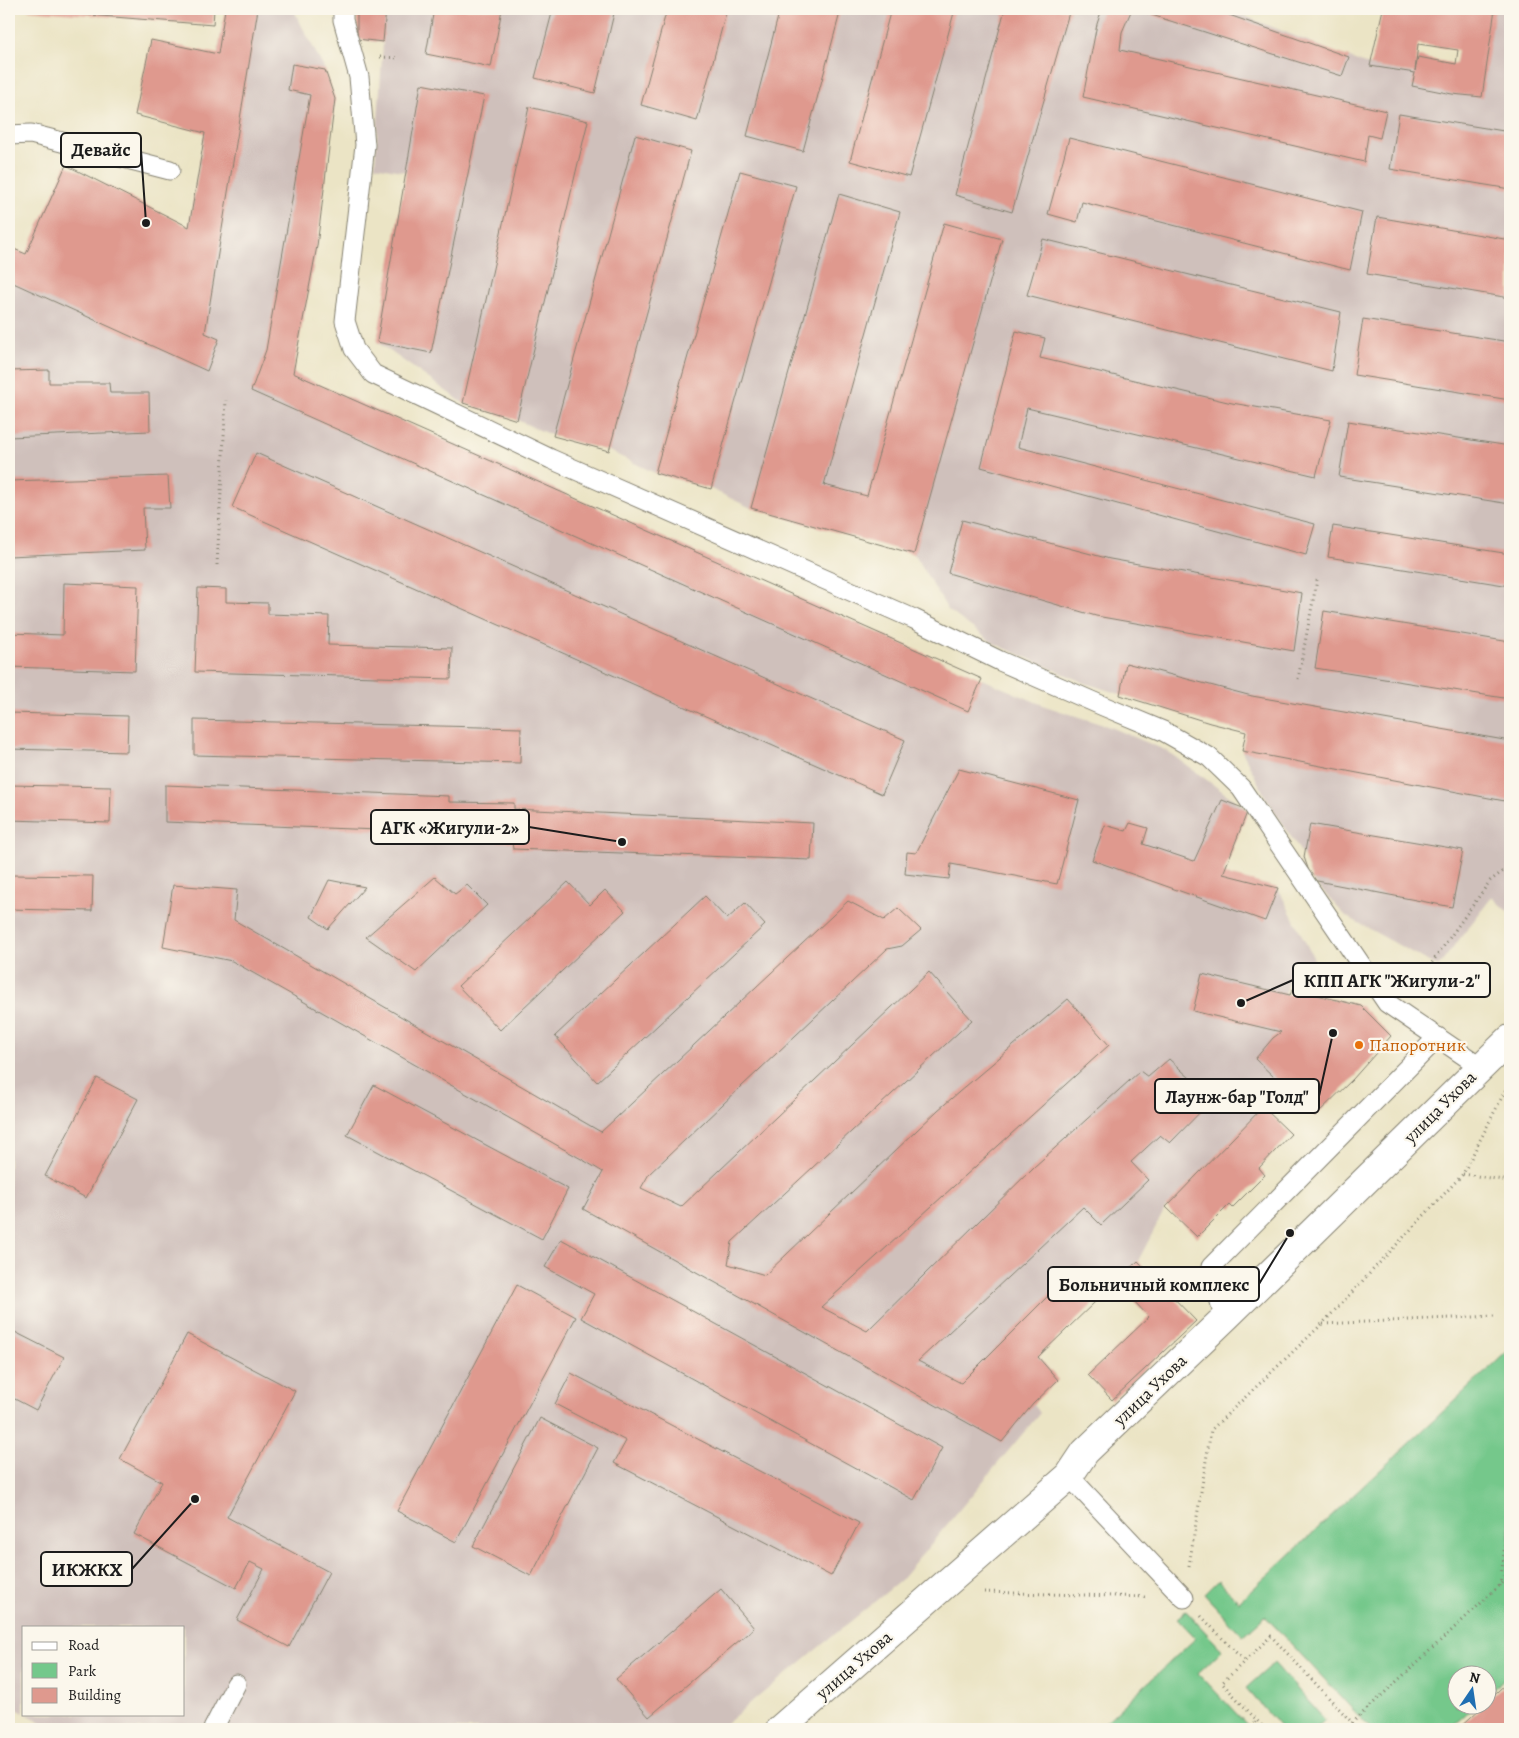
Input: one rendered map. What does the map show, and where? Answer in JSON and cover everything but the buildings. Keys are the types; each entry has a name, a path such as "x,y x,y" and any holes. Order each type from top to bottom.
{"street":[{"name":"улица Ухова","path":"780,1729 1069,1476 1085,1452 1510,1039"}],"lane":[{"path":"343,9 344,20 359,77 366,145 345,321 354,349 373,374 550,459 914,619 1000,661 1094,703 1163,730 1209,757 1241,788 1387,1003 1481,1067"},
{"path":"9,135 31,134 170,170"},
{"path":"1228,1315 1222,1309 1211,1267 1438,1037"},
{"path":"1069,1476 1184,1598"},
{"path":"213,1729 236,1684"}],"path":[{"path":"217,565 226,400"},
{"path":"1298,679 1317,580"},
{"path":"1387,1003 1431,964 1490,882 1510,866"},
{"path":"1184,1598 1211,1430 1322,1324 1462,1174 1510,1080"},
{"path":"1462,1174 1510,1181"},
{"path":"1322,1324 1494,1316"},
{"path":"1500,1586 1510,1500"},
{"path":"1352,1723 1510,1576"},
{"path":"939,1590 1184,1598 1245,1662"},
{"path":"1265,1729 1222,1683 1271,1636 1358,1729"},
{"path":"1247,1729 1256,1720"}],"shaded area":[{"path":"225,9 293,9 325,70 335,99 317,246 293,373 982,679 1045,706 1113,728 1167,751 1248,810 1223,874 1278,888 1316,963 1304,969 1291,967 1285,993 1290,995 1281,1032 1273,1038 1285,1087 1263,1107 1166,1207 1138,1261 1038,1356 1058,1380 1033,1403 1040,1413 900,1581 719,1729 55,1729 30,1716 185,1716 185,1626 22,1626 22,1712 9,1705 9,247 173,320"},
{"path":"357,9 1227,9 1370,66 1414,73 1418,57 1456,64 1464,9 1510,9 1510,914 1492,897 1438,967 1346,916 1312,880 1304,857 1265,796 1242,751 1246,732 1210,723 1085,683 993,643 948,610 914,554 751,508 711,489 655,473 609,451 553,436 517,420 463,403 377,342 406,172 375,166 383,43 357,39"}],"green space":[{"path":"1510,1349 1510,1673 1496,1686 1496,1666 1446,1666 1446,1716 1464,1716 1449,1729 1371,1729 1265,1616 1243,1636 1204,1594 1218,1580 1239,1602"},
{"path":"1186,1611 1222,1650 1198,1673 1251,1729 1098,1729 1196,1638 1177,1618"},
{"path":"1274,1663 1325,1720 1315,1729 1282,1729 1246,1688"}],"place":[{"name":"Девайс","path":"146,223"},
{"name":"АГК «Жигули-2»","path":"622,842"},
{"name":"КПП АГК \"Жигули-2\"","path":"1241,1003"},
{"name":"Лаунж-бар \"Голд\"","path":"1333,1033"},
{"name":"Папоротник","path":"1359,1045"},
{"name":"Больничный комплекс","path":"1290,1233"},
{"name":"ИКЖКХ","path":"195,1499"}]}
